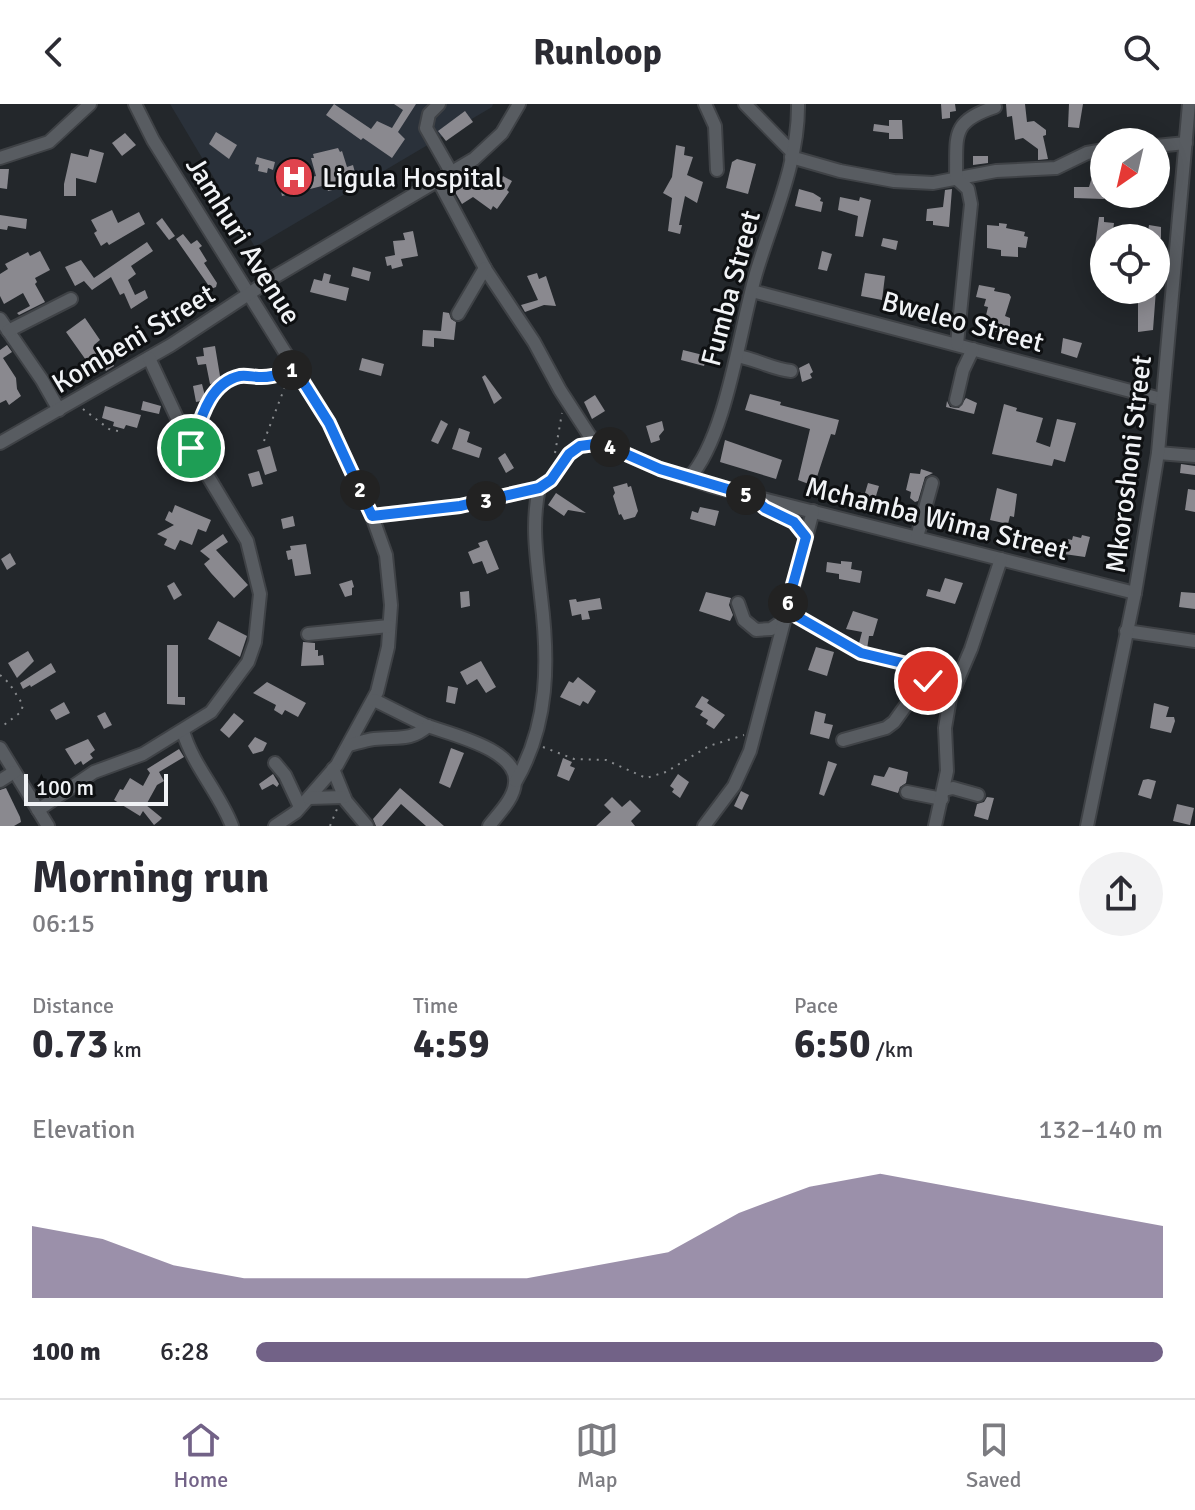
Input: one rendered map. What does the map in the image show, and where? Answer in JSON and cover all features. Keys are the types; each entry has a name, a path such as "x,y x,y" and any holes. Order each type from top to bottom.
{"street":[{"path":"0,158 49,142 90,104"},
{"name":"Jamhuri Avenue","path":"135,104 153,140 329,423 372,516 386,555 391,605 388,647 374,700 333,769 304,802 275,826"},
{"path":"439,104 429,114 426,128 451,172"},
{"name":"Kombeni Street","path":"0,443 149,358 276,276 474,159 502,133 519,104"},
{"path":"705,104 715,126 717,170"},
{"path":"745,104 791,154 824,168 894,181 933,183 996,171 1056,168 1090,152"},
{"name":"Fumba Street","path":"689,478 703,460 737,356 752,291 786,180 798,104"},
{"name":"Mkoroshoni Street","path":"1087,826 1135,593 1158,453 1189,134 1189,104"},
{"path":"957,344 971,204 968,189 956,178 957,142 961,125 967,119 995,107"},
{"path":"1170,141 1189,134"},
{"path":"372,516 460,506 539,488 556,473 569,454 580,446 595,444 485,268 438,180"},
{"path":"458,314 485,268"},
{"name":"Bweleo Street","path":"752,291 1161,399"},
{"path":"8,331 71,299"},
{"path":"0,319 59,410"},
{"path":"956,400 963,370 973,349"},
{"path":"737,356 791,371"},
{"path":"38,810 94,772 143,754 183,731 219,704 248,662 255,642 260,604 258,579 247,541 191,448 149,358"},
{"name":"Mchamba Wima Street","path":"595,444 689,478 1135,593"},
{"path":"1158,453 1195,456"},
{"path":"917,537 932,483"},
{"path":"489,826 510,796 530,756 545,694 547,663 533,519 539,488"},
{"path":"704,826 734,786 756,731 813,511"},
{"path":"935,826 946,789 947,709 1001,559"},
{"path":"738,603 744,620 756,630 771,629 784,615"},
{"path":"308,634 389,626"},
{"path":"1126,631 1195,641"},
{"path":"843,740 886,728 900,716 921,684 958,679"},
{"path":"374,700 498,755 513,770 516,781"},
{"path":"365,717 376,739"},
{"path":"349,745 376,739 402,740 428,726"},
{"path":"183,731 189,751 232,826"},
{"path":"0,748 48,826"},
{"path":"275,763 304,802 342,797"},
{"path":"333,769 342,797 367,826"},
{"path":"0,781 14,772"},
{"path":"907,792 946,789 978,795"}],"path":[{"path":"191,448 205,410 220,387 239,376 260,378 291,371 264,441"},
{"path":"556,473 555,446 559,419 567,400"},
{"path":"71,403 109,429 122,432"},
{"path":"773,512 794,522 806,537"},
{"path":"784,615 861,653 915,666 942,680"},
{"path":"0,675 23,705 21,712 0,728"},
{"path":"534,742 551,752 574,759 606,760 646,778 666,772 709,746 756,731"},
{"path":"330,826 342,797"}],"shaded area":[{"name":"Ligula Hospital","path":"170,104 493,104 255,247"}],"building":[{"path":"334,104 371,129 377,121 392,128 403,110 394,104 416,104 398,132 405,139 392,158 326,115"},
{"path":"941,104 955,104 956,111 950,112 950,118 942,119"},
{"path":"1006,104 1025,104 1027,122 1034,121 1046,130 1043,136 1048,159 1038,160 1038,149 1023,138 1015,140 1012,116 1007,117"},
{"path":"1069,104 1083,104 1079,128 1068,127"},
{"path":"465,111 473,122 446,141 438,131"},
{"path":"889,120 902,120 903,139 889,139 889,133 873,131 874,124 889,126"},
{"path":"216,132 237,145 229,159 209,144"},
{"path":"125,133 136,145 122,156 112,143"},
{"path":"676,145 685,147 684,155 693,157 687,175 703,182 697,203 685,196 680,234 668,231 672,198 663,193 672,177"},
{"path":"338,148 347,167 353,165 358,184 328,191 326,185 282,196 280,187 284,184 316,176 311,158 314,158 313,154"},
{"path":"90,149 104,153 96,183 76,178 76,196 64,196 71,153 88,157"},
{"path":"973,156 988,156 988,163 973,165"},
{"path":"257,157 275,162 273,170 268,168 267,173 258,171 259,165 255,164"},
{"path":"737,159 756,164 748,194 726,188 732,162"},
{"path":"0,169 9,169 7,189 0,188"},
{"path":"480,174 489,186 493,181 498,184 503,176 512,181 507,190 509,192 497,209 493,206 491,210 473,197 462,204 455,192"},
{"path":"1090,184 1090,199 1074,198 1074,187 1089,187"},
{"path":"799,189 821,198 821,212 795,206"},
{"path":"952,189 949,227 926,221 927,209 943,207 945,190"},
{"path":"840,197 871,200 863,237 855,236 858,216 838,210"},
{"path":"112,210 118,223 139,212 145,224 109,245 107,242 101,246 91,220"},
{"path":"0,215 27,219 26,229 8,226 7,230 0,229"},
{"path":"1099,217 1104,217 1104,222 1114,223 1114,224 1098,224"},
{"path":"162,218 175,236 169,240 156,223"},
{"path":"999,223 1007,224 1006,228 1025,232 1024,236 1028,237 1026,248 1018,247 1018,257 1001,256 1001,250 987,248 987,225 999,226"},
{"path":"413,231 418,256 401,259 403,266 392,269 391,265 387,266 385,257 395,255 393,241 405,240 403,233"},
{"path":"183,234 191,244 197,240 202,246 199,248 207,261 204,263 217,283 216,287 211,289 176,239"},
{"path":"883,238 898,241 896,250 881,246"},
{"path":"147,242 153,251 131,266 136,274 128,280 135,295 145,290 148,298 131,309 124,293 120,295 111,277 92,290 84,281 75,286 65,267 81,260 94,278"},
{"path":"40,251 50,270 35,278 35,284 45,302 19,315 17,313 30,306 23,293 4,304 0,296 0,274 8,269 5,264 28,252 30,256"},
{"path":"822,251 832,254 827,271 818,269"},
{"path":"353,267 371,272 369,281 351,276"},
{"path":"324,273 331,275 329,283 349,288 346,301 310,292 314,279 322,281"},
{"path":"537,273 539,279 546,276 556,306 544,305 525,312 521,305 538,300 527,276"},
{"path":"865,273 885,276 882,300 861,296"},
{"path":"979,285 995,288 994,291 1011,297 1005,316 1010,318 1010,334 983,328 988,307 984,306 986,299 976,297"},
{"path":"1138,304 1155,304 1153,330 1138,332"},
{"path":"443,312 449,313 456,322 454,340 434,338 434,347 422,346 423,330 441,331"},
{"path":"85,318 100,340 94,345 101,357 116,350 118,355 111,360 114,366 106,371 102,365 90,372 88,363 66,332"},
{"path":"1063,338 1082,343 1077,358 1061,353"},
{"path":"7,345 12,352 3,358 16,378 21,396 9,405 6,400 0,403 0,350"},
{"path":"215,346 221,382 210,384 206,364 198,365 196,357 204,356 203,348"},
{"path":"683,350 707,356 704,366 681,360"},
{"path":"362,358 384,364 381,376 359,370"},
{"path":"809,363 812,378 802,382 799,368"},
{"path":"485,375 502,398 494,404 482,377"},
{"path":"202,384 206,400 196,402 193,386"},
{"path":"750,394 839,420 835,435 831,434 814,486 798,480 810,429 745,410"},
{"path":"595,395 605,411 592,419 584,402"},
{"path":"966,398 977,403 974,414 946,407 947,401 950,407 959,408"},
{"path":"143,401 161,406 159,414 141,410"},
{"path":"1004,404 1017,408 1016,411 1043,418 1036,442 1050,447 1057,419 1076,423 1065,462 1054,459 1052,466 992,454"},
{"path":"105,406 141,415 137,428 113,426 114,422 102,418"},
{"path":"441,420 448,424 438,444 431,441"},
{"path":"662,421 664,430 659,436 660,440 651,443 646,426"},
{"path":"459,428 470,432 467,442 482,448 479,458 452,449"},
{"path":"725,440 782,460 776,479 720,462"},
{"path":"270,446 277,471 265,475 257,450"},
{"path":"505,453 514,468 506,473 498,458"},
{"path":"1181,464 1195,466 1195,475 1180,473"},
{"path":"921,469 933,473 925,477 918,501 915,502 910,498 911,492 906,490 910,473 920,474"},
{"path":"259,471 263,484 252,487 248,474"},
{"path":"627,483 628,487 631,486 638,511 635,517 624,520 619,515 613,487"},
{"path":"868,483 879,486 873,506 858,502"},
{"path":"997,488 1017,494 1014,517 1010,516 1008,524 990,520"},
{"path":"1188,489 1195,490 1195,512 1185,510"},
{"path":"556,493 586,513 568,510 564,516 548,505"},
{"path":"175,505 211,520 206,532 198,529 192,545 180,540 175,550 164,545 167,539 157,534 174,525 165,520"},
{"path":"700,507 719,511 715,526 690,519 692,511 698,513"},
{"path":"293,516 295,526 283,529 281,519"},
{"path":"223,534 228,542 216,550 248,585 234,598 204,564 210,559 200,551"},
{"path":"1082,535 1090,537 1085,557 1064,554 1068,539 1072,540 1073,536 1081,538"},
{"path":"487,540 499,569 487,574 482,561 473,564 468,552"},
{"path":"306,544 311,574 295,576 292,559 288,560 286,551 291,550 290,546"},
{"path":"10,553 16,564 7,570 1,559"},
{"path":"841,561 852,562 851,569 862,571 860,583 839,579 839,574 826,572 827,562 841,564"},
{"path":"945,578 963,583 955,604 926,596 928,589 940,592"},
{"path":"352,580 352,595 345,597 339,584"},
{"path":"174,582 182,595 174,600 167,586"},
{"path":"469,591 470,606 461,608 460,592"},
{"path":"706,592 731,598 729,605 733,615 730,621 699,611"},
{"path":"1181,592 1195,593 1195,609 1179,607"},
{"path":"600,598 602,609 588,611 590,619 582,620 581,614 572,616 569,600 576,599 577,602"},
{"path":"853,611 878,619 873,636 869,636 867,649 858,647 862,632 846,629"},
{"path":"218,621 247,636 240,657 208,639"},
{"path":"303,642 315,643 318,656 323,655 324,665 301,666"},
{"path":"167,645 178,645 178,697 185,697 185,705 167,704"},
{"path":"816,647 834,652 827,676 808,670"},
{"path":"28,651 34,661 17,678 8,663"},
{"path":"481,661 496,687 486,693 477,679 467,685 460,672"},
{"path":"51,663 56,672 23,689 20,683"},
{"path":"578,677 596,691 588,704 583,701 580,706 560,697 569,681 573,683"},
{"path":"267,682 306,703 298,717 285,710 282,715 274,710 276,705 253,693"},
{"path":"448,686 458,688 455,704 446,702"},
{"path":"702,696 725,715 714,729 700,715 703,711 695,707"},
{"path":"64,702 70,713 56,720 50,710"},
{"path":"1154,703 1169,707 1166,717 1174,717 1175,721 1171,733 1150,728"},
{"path":"815,711 826,714 824,723 833,725 829,739 810,734"},
{"path":"105,712 112,725 104,729 97,716"},
{"path":"234,713 244,721 229,738 220,730"},
{"path":"255,737 267,743 263,751 253,754 248,746"},
{"path":"88,739 95,750 90,754 93,758 83,765 81,761 75,765 65,749"},
{"path":"451,748 464,753 450,788 439,783"},
{"path":"179,749 184,757 159,772 164,781 157,785 146,805 162,818 154,825 143,811 140,816 114,800 130,778 143,786 150,773 147,769"},
{"path":"563,758 572,762 570,766 575,768 569,781 557,776"},
{"path":"828,761 837,764 824,796 819,794"},
{"path":"889,767 908,772 906,783 898,793 871,785 874,775 884,777"},
{"path":"273,774 279,784 277,787 273,784 262,790 259,784"},
{"path":"678,774 689,782 680,798 670,786"},
{"path":"1143,780 1156,781 1151,799 1138,795"},
{"path":"6,788 20,817 21,822 14,826 0,826 0,790"},
{"path":"400,788 444,826 426,826 401,804 382,826 376,826 373,819"},
{"path":"741,791 749,795 742,810 734,806"},
{"path":"612,797 622,807 630,800 641,811 631,821 635,826 596,826 611,812 604,805"},
{"path":"987,797 994,798 988,820 974,816 977,804"},
{"path":"1177,804 1194,808 1190,825 1173,821"}],"place":[{"name":"Ligula Hospital","path":"294,177"}],"route":[{"path":"191,448 205,410 220,387 239,376 260,378 291,371 293,366 329,423 372,516 460,506 539,488 551,480 569,454 580,446 595,444 610,447 660,469 751,496 765,508 794,522 806,537 786,610 861,653 907,663 942,680 928,681"}]}
